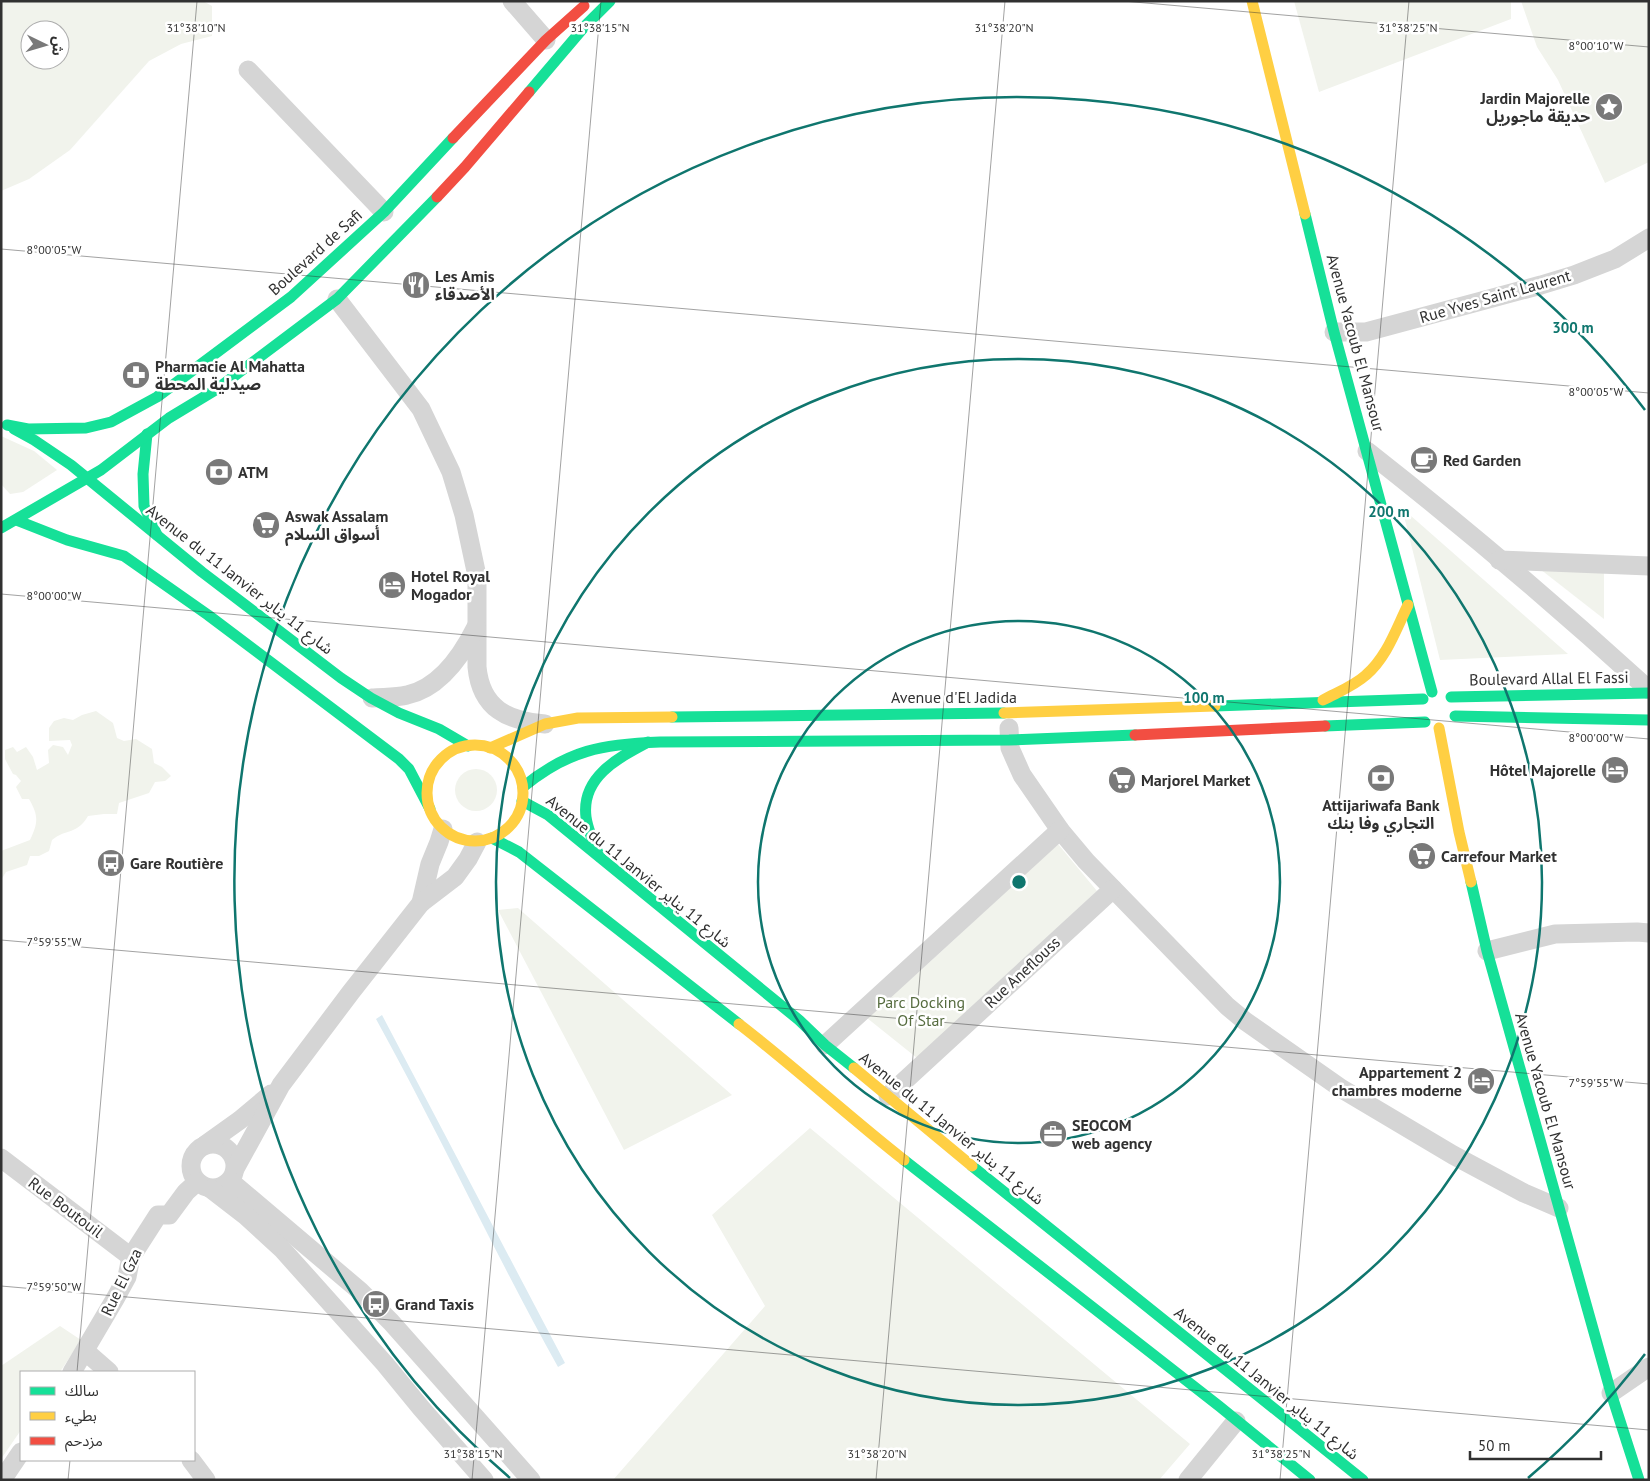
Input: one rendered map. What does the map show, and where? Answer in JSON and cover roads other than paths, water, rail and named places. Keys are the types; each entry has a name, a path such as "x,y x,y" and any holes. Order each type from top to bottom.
{"main road":[{"name":"Boulevard de Safi","path":"4,424 28,428 86,428 111,422 157,397 300,309 337,299 398,215 546,40 589,1"},
{"name":"Boulevard de Safi","path":"1,528 88,478 169,418 217,389 398,215 497,130 586,25 610,1"},
{"name":"Avenue Yacoub El Mansour","path":"1252,1 1334,332 1408,605 1424,707"},
{"path":"578,12 586,25"},
{"name":"Avenue du 11 Janvier شارع 11 يناير","path":"4,424 37,440 88,478 157,537 333,672 371,698 399,713 439,729 468,746"},
{"path":"147,434 142,474 144,506 157,537"},
{"path":"16,520 67,540 124,556 239,638 399,759 409,769 435,820 443,829 457,838 484,840 519,852 773,1050 854,1120 1310,1480"},
{"path":"1319,702 1372,670 1408,605"},
{"path":"523,787 545,770 562,761 610,745 648,742 1009,740 1424,707 1439,691 1451,697 1455,702 1455,716 1446,726 1439,728 1431,726 1424,707"},
{"name":"Boulevard Allal El Fassi","path":"1451,697 1649,692"},
{"name":"Avenue d'El Jadida","path":"490,748 545,724 578,718 1008,713 1319,702 1424,707"},
{"path":"1455,716 1649,720"},
{"name":"Avenue Yacoub El Mansour","path":"1439,728 1459,832 1487,951 1611,1393 1639,1480"},
{"path":"602,860 592,840 586,818 585,803 590,787 596,777 612,762 648,742"},
{"path":"430,809 428,785 434,768 451,752 468,746 482,746 500,752 509,759 519,773 523,787 522,801 514,822 505,831 484,840"},
{"name":"Avenue du 11 Janvier شارع 11 يناير","path":"522,801 548,815 799,1020 825,1045 1074,1249 1363,1480"}],"street":[{"path":"512,1 546,40"},
{"path":"248,70 398,215"},
{"name":"Rue Yves Saint Laurent","path":"1334,332 1366,332 1541,285 1574,275 1615,259 1649,238"},
{"path":"337,299 421,409 451,472 464,515 477,576 476,626 480,686 485,696 507,716 523,722 545,724"},
{"path":"1367,451 1606,651 1649,692"},
{"path":"1499,560 1649,566"},
{"path":"371,698 408,695 429,685 440,677 454,662 467,645 476,626"},
{"path":"1008,713 1009,740 1014,761 1060,830 1086,862 1228,1006 1245,1021 1342,1090 1453,1155 1524,1193 1559,1208"},
{"path":"422,903 430,864 443,829"},
{"path":"825,1045 1060,830"},
{"path":"204,1185 221,1187 233,1174 281,1085 422,903 455,877 473,851 484,840"},
{"name":"Rue Aneflouss","path":"888,1096 1113,889"},
{"path":"1487,951 1555,934 1637,932 1649,934"},
{"path":"281,1085 240,1120 198,1150 193,1157 192,1174 246,1216 282,1249 386,1364 421,1408 484,1480"},
{"path":"205,1145 214,1144 222,1146 229,1151 234,1158 233,1174"},
{"name":"Rue Boutouil","path":"1,1158 131,1257"},
{"path":"233,1174 391,1322 530,1480"},
{"name":"Rue El Gza","path":"73,1371 127,1276 131,1257 158,1215 169,1215 186,1192 204,1185"},
{"path":"85,1351 108,1371"},
{"path":"1611,1393 1649,1367"},
{"path":"1188,1480 1236,1421"},
{"path":"2,1480 20,1453"},
{"path":"192,1461 206,1480"}],"place":[{"name":"Jardin Majorelle حديقة ماجوريل","path":"1609,107"},
{"name":"Les Amis الأصدقاء","path":"416,285"},
{"name":"Pharmacie Al Mahatta صيدلية المحطة","path":"136,375"},
{"name":"Red Garden","path":"1424,460"},
{"name":"ATM","path":"219,472"},
{"name":"Aswak Assalam أسواق السلام","path":"266,525"},
{"name":"Hotel Royal Mogador","path":"392,585"},
{"name":"Hôtel Majorelle","path":"1615,770"},
{"name":"Attijariwafa Bank التجاري وفا بنك","path":"1381,778"},
{"name":"Marjorel Market","path":"1122,780"},
{"name":"Carrefour Market","path":"1422,856"},
{"name":"Gare Routière","path":"111,863"},
{"name":"Appartement 2 chambres moderne","path":"1481,1081"},
{"name":"SEOCOM web agency","path":"1053,1134"},
{"name":"Grand Taxis","path":"376,1304"}],"park label":[{"name":"Parc Docking Of Star","path":"921,1011"}]}
